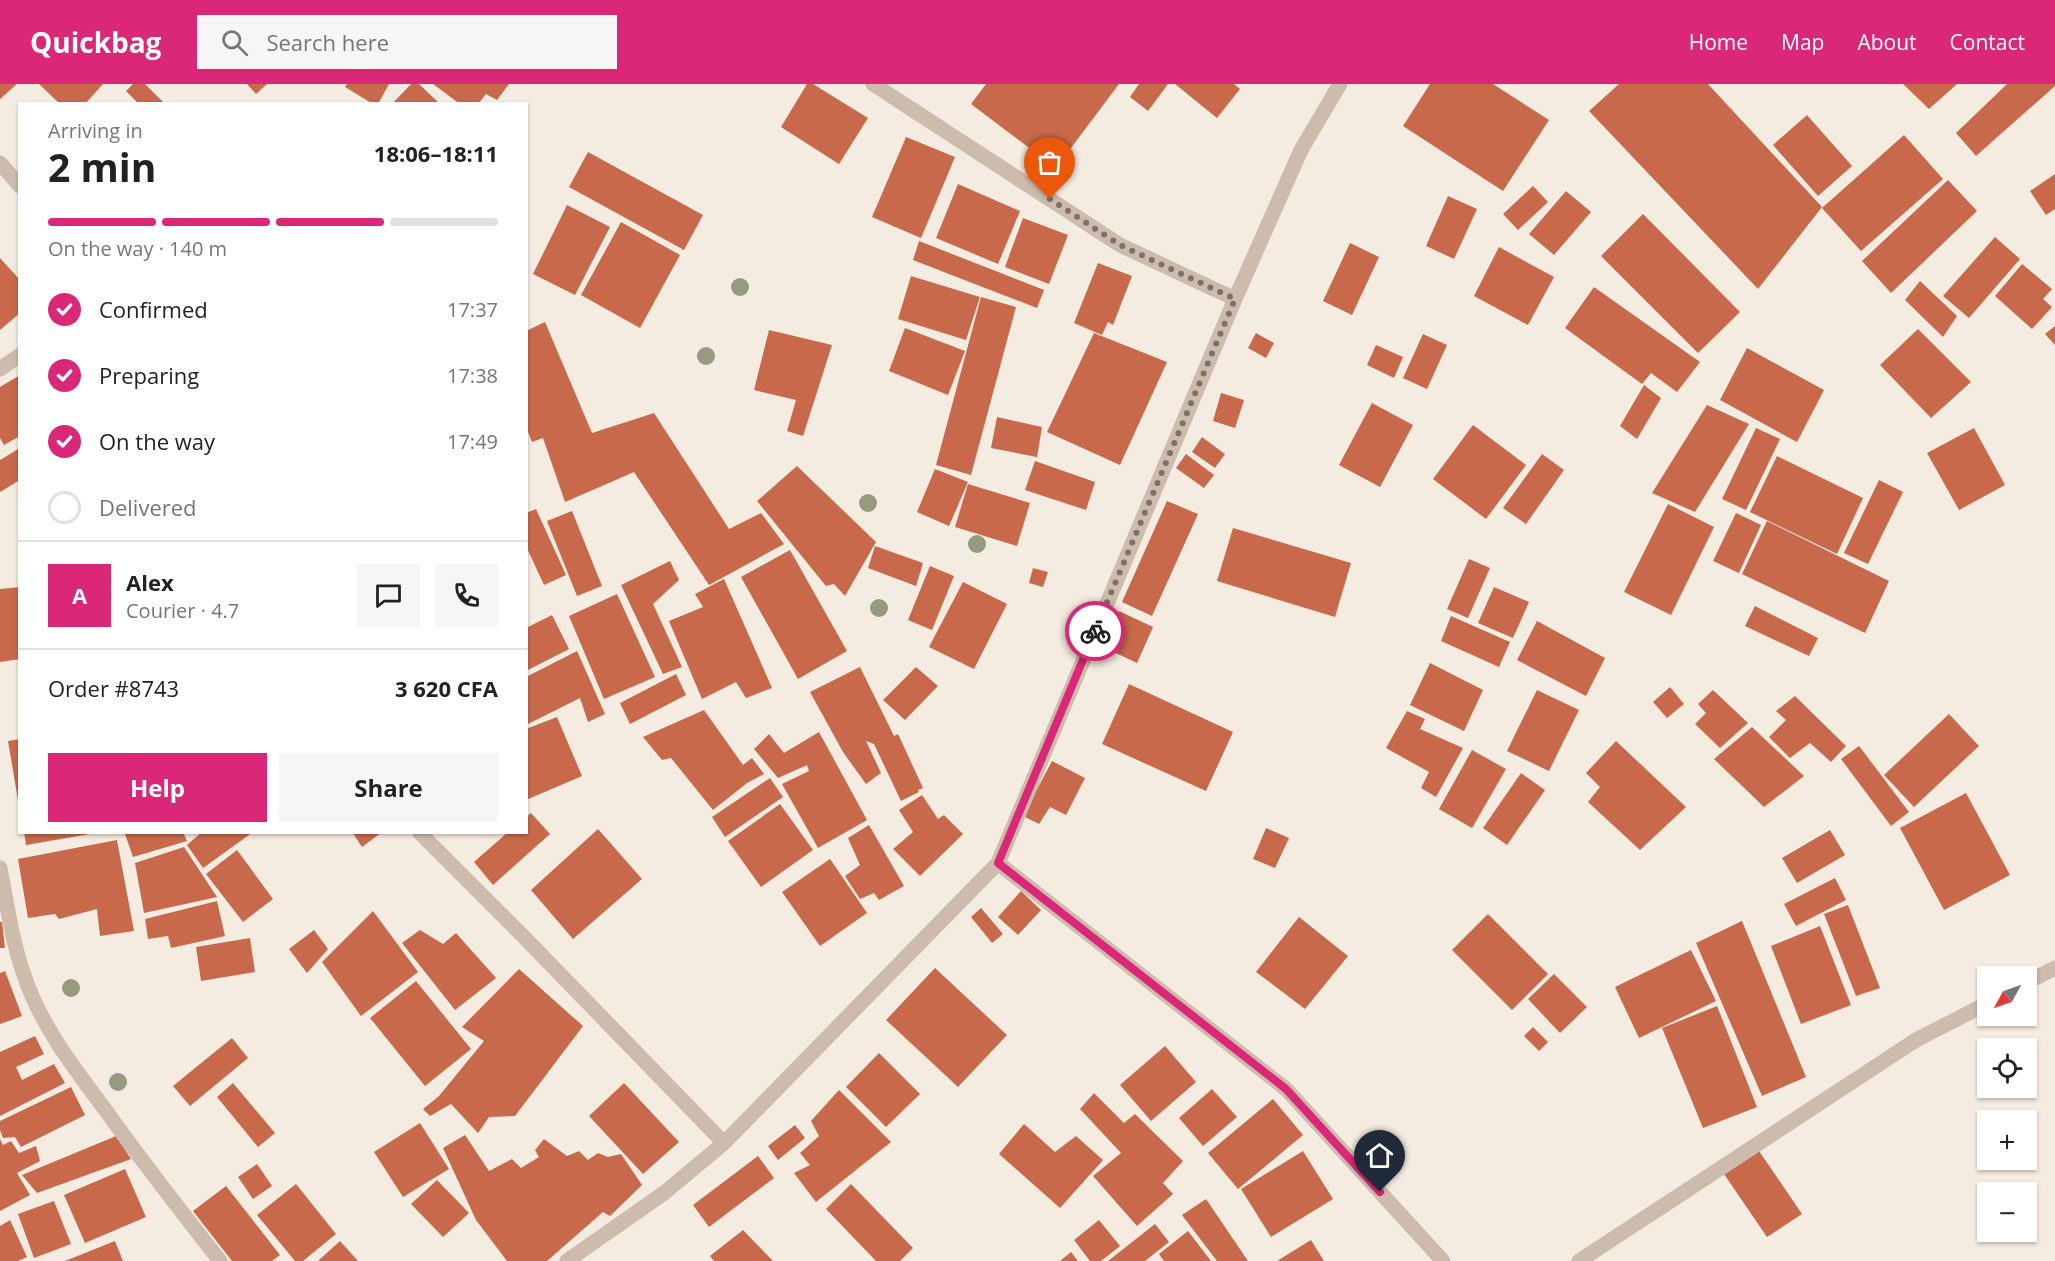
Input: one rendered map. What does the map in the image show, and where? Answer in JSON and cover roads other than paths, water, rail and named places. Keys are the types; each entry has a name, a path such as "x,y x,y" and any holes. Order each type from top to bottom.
{"street":[{"path":"873,84 1120,245 1235,299"},
{"path":"567,1261 664,1193 724,1143 998,863 1235,299 1301,150 1340,84"},
{"path":"0,163 18,184"},
{"path":"0,369 18,356"},
{"path":"421,834 724,1143"},
{"path":"998,863 1286,1089 1443,1261"},
{"path":"0,868 24,977 64,1054 220,1261"},
{"path":"2037,977 2055,968"},
{"path":"1579,1261 1916,1040 1977,1009"}]}
